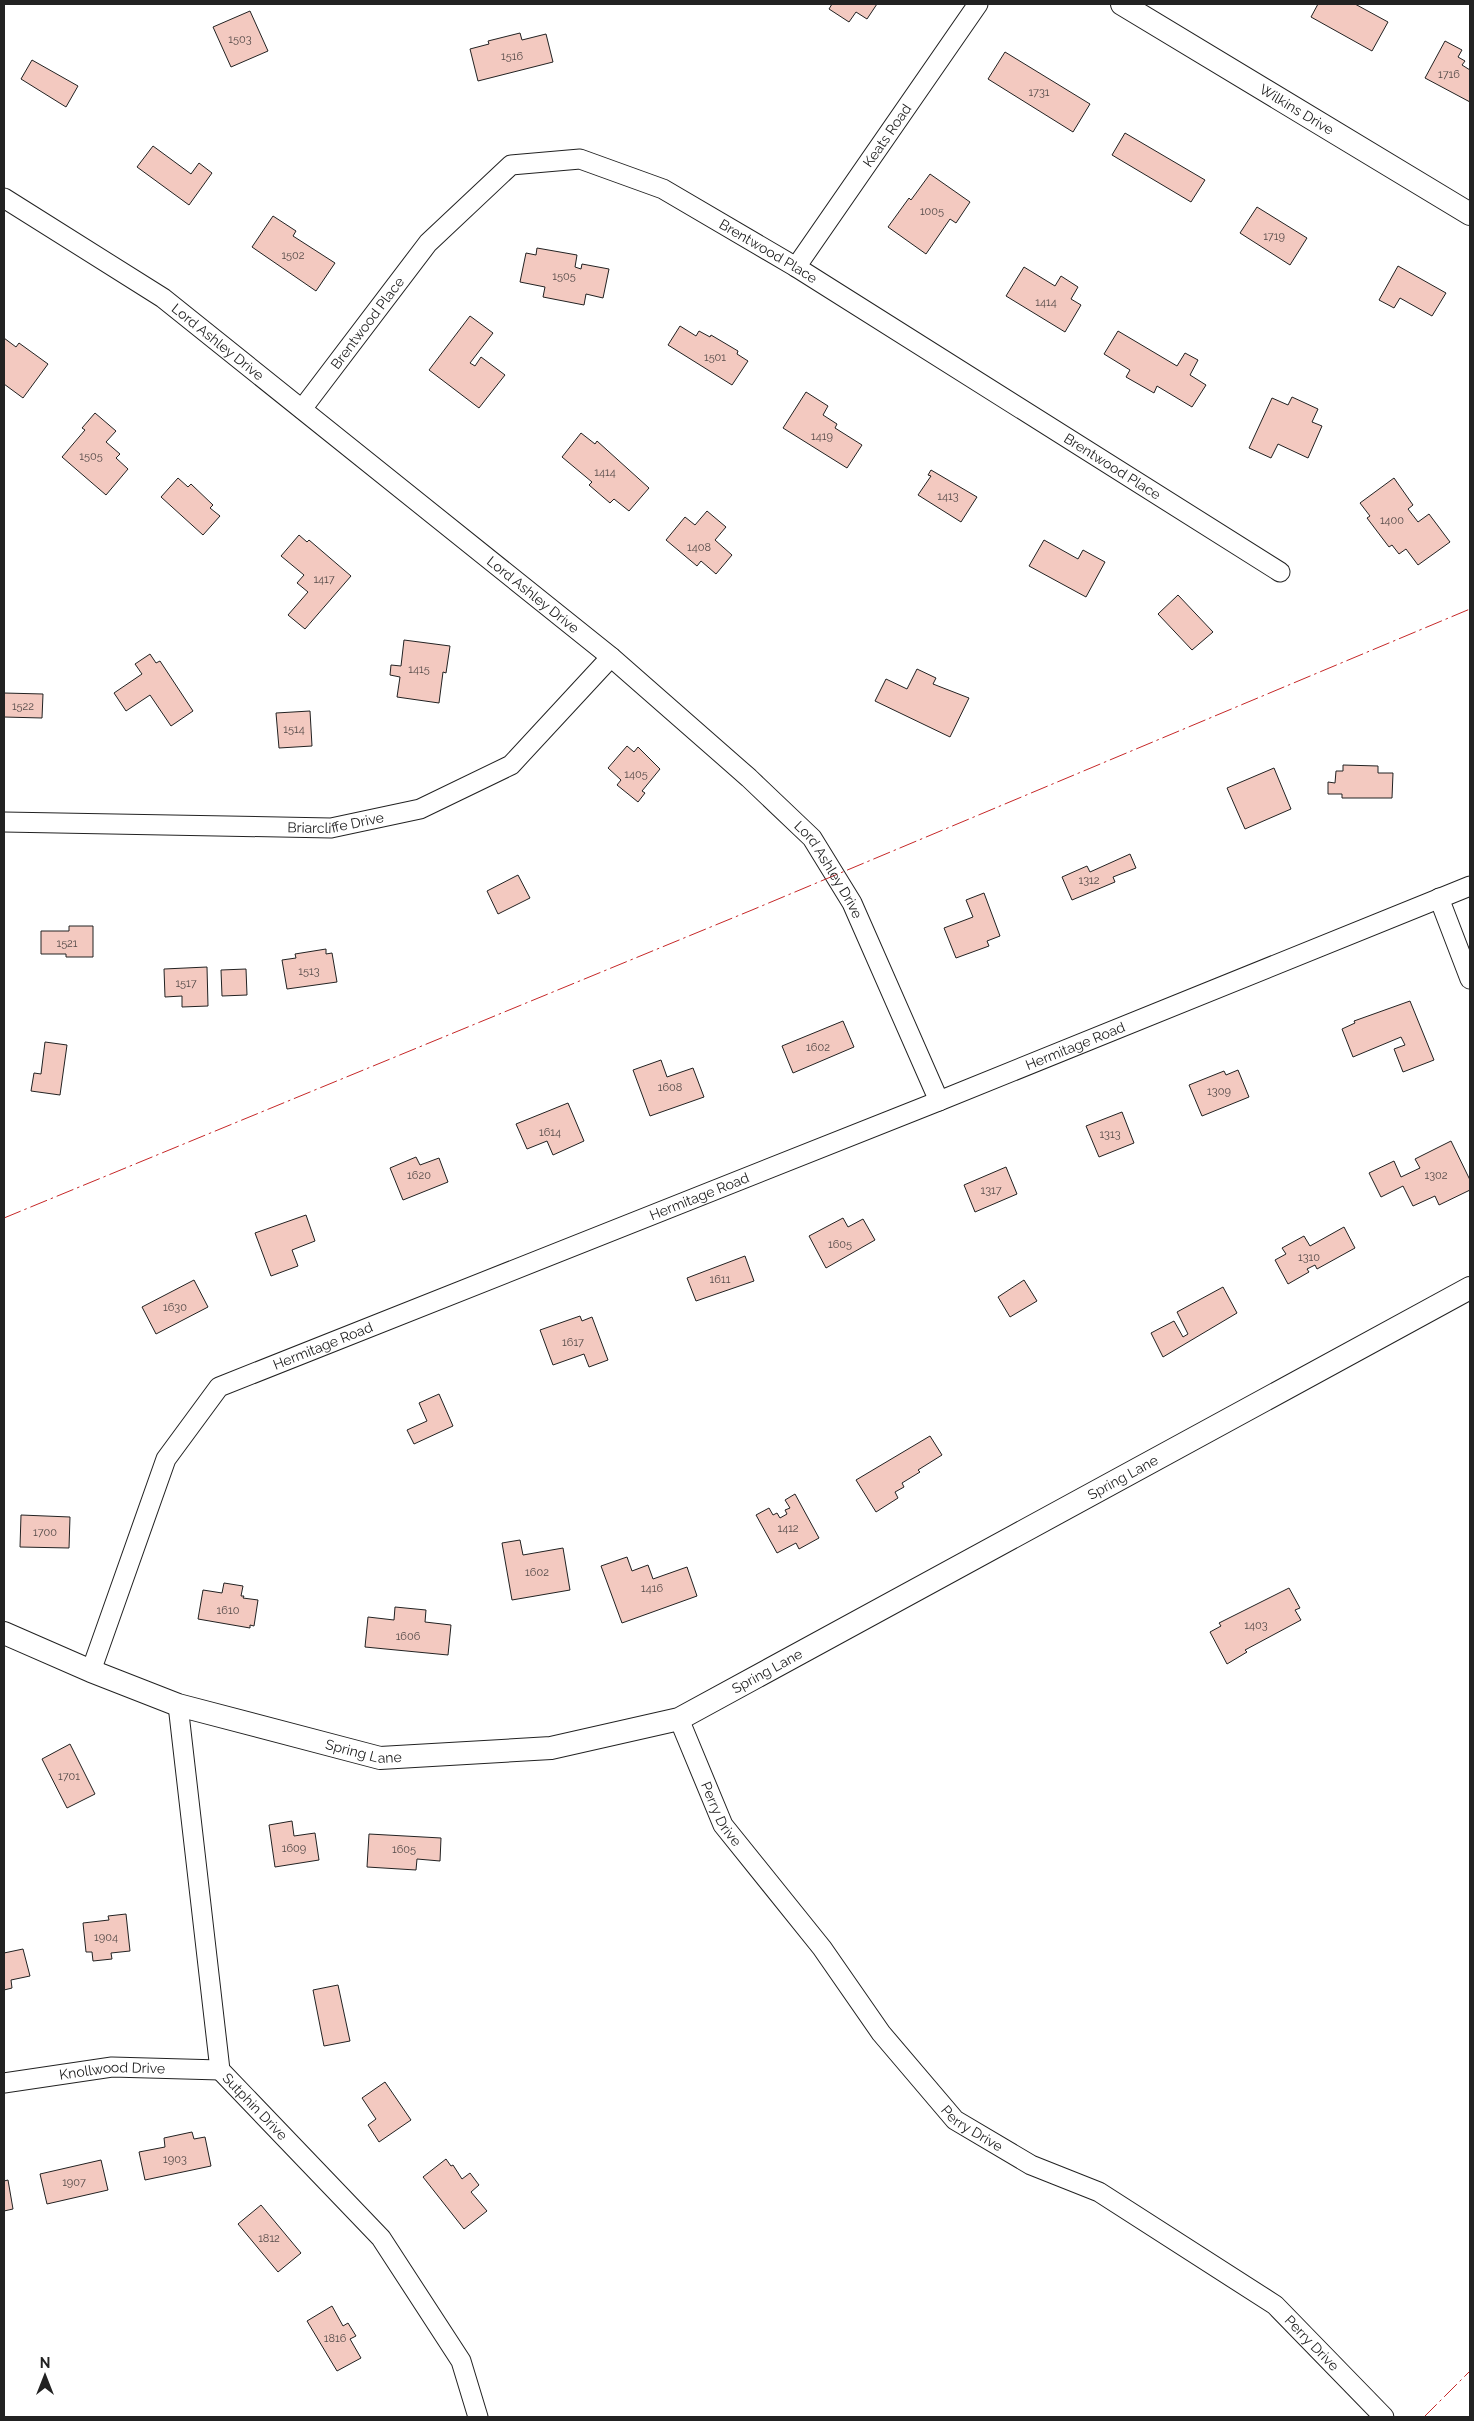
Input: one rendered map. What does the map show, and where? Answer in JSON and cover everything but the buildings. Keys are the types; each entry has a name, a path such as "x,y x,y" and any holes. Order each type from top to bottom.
{"street":[{"name":"Keats Road","path":"796,267 978,4"},
{"name":"Wilkins Drive","path":"1122,4 1470,214"},
{"name":"Brentwood Place","path":"302,410 428,243 511,165 580,159 663,189 796,267 1280,572"},
{"name":"Lord Ashley Drive","path":"4,198 163,298 611,657 749,778 812,838 852,903 939,1101"},
{"name":"Briarcliffe Drive","path":"4,822 331,828 420,809 511,765 611,657"},
{"name":"Hermitage Road","path":"90,1671 166,1459 219,1387 939,1101 1470,886"},
{"path":"1439,898 1470,979"},
{"name":"Spring Lane","path":"4,1633 90,1671 178,1705 380,1758 551,1748 679,1719 1470,1288"},
{"name":"Sutphin Drive","path":"178,1705 220,2070 381,2238 460,2361 478,2417"},
{"name":"Perry Drive","path":"679,1719 723,1825 822,1948 881,2033 955,2120 1031,2165 1099,2192 1275,2305 1384,2417"},
{"name":"Knollwood Drive","path":"4,2083 112,2066 220,2070"}],"power":[{"path":"4,1218 752,910 1470,609"},
{"path":"1424,2417 1470,2371"}]}
